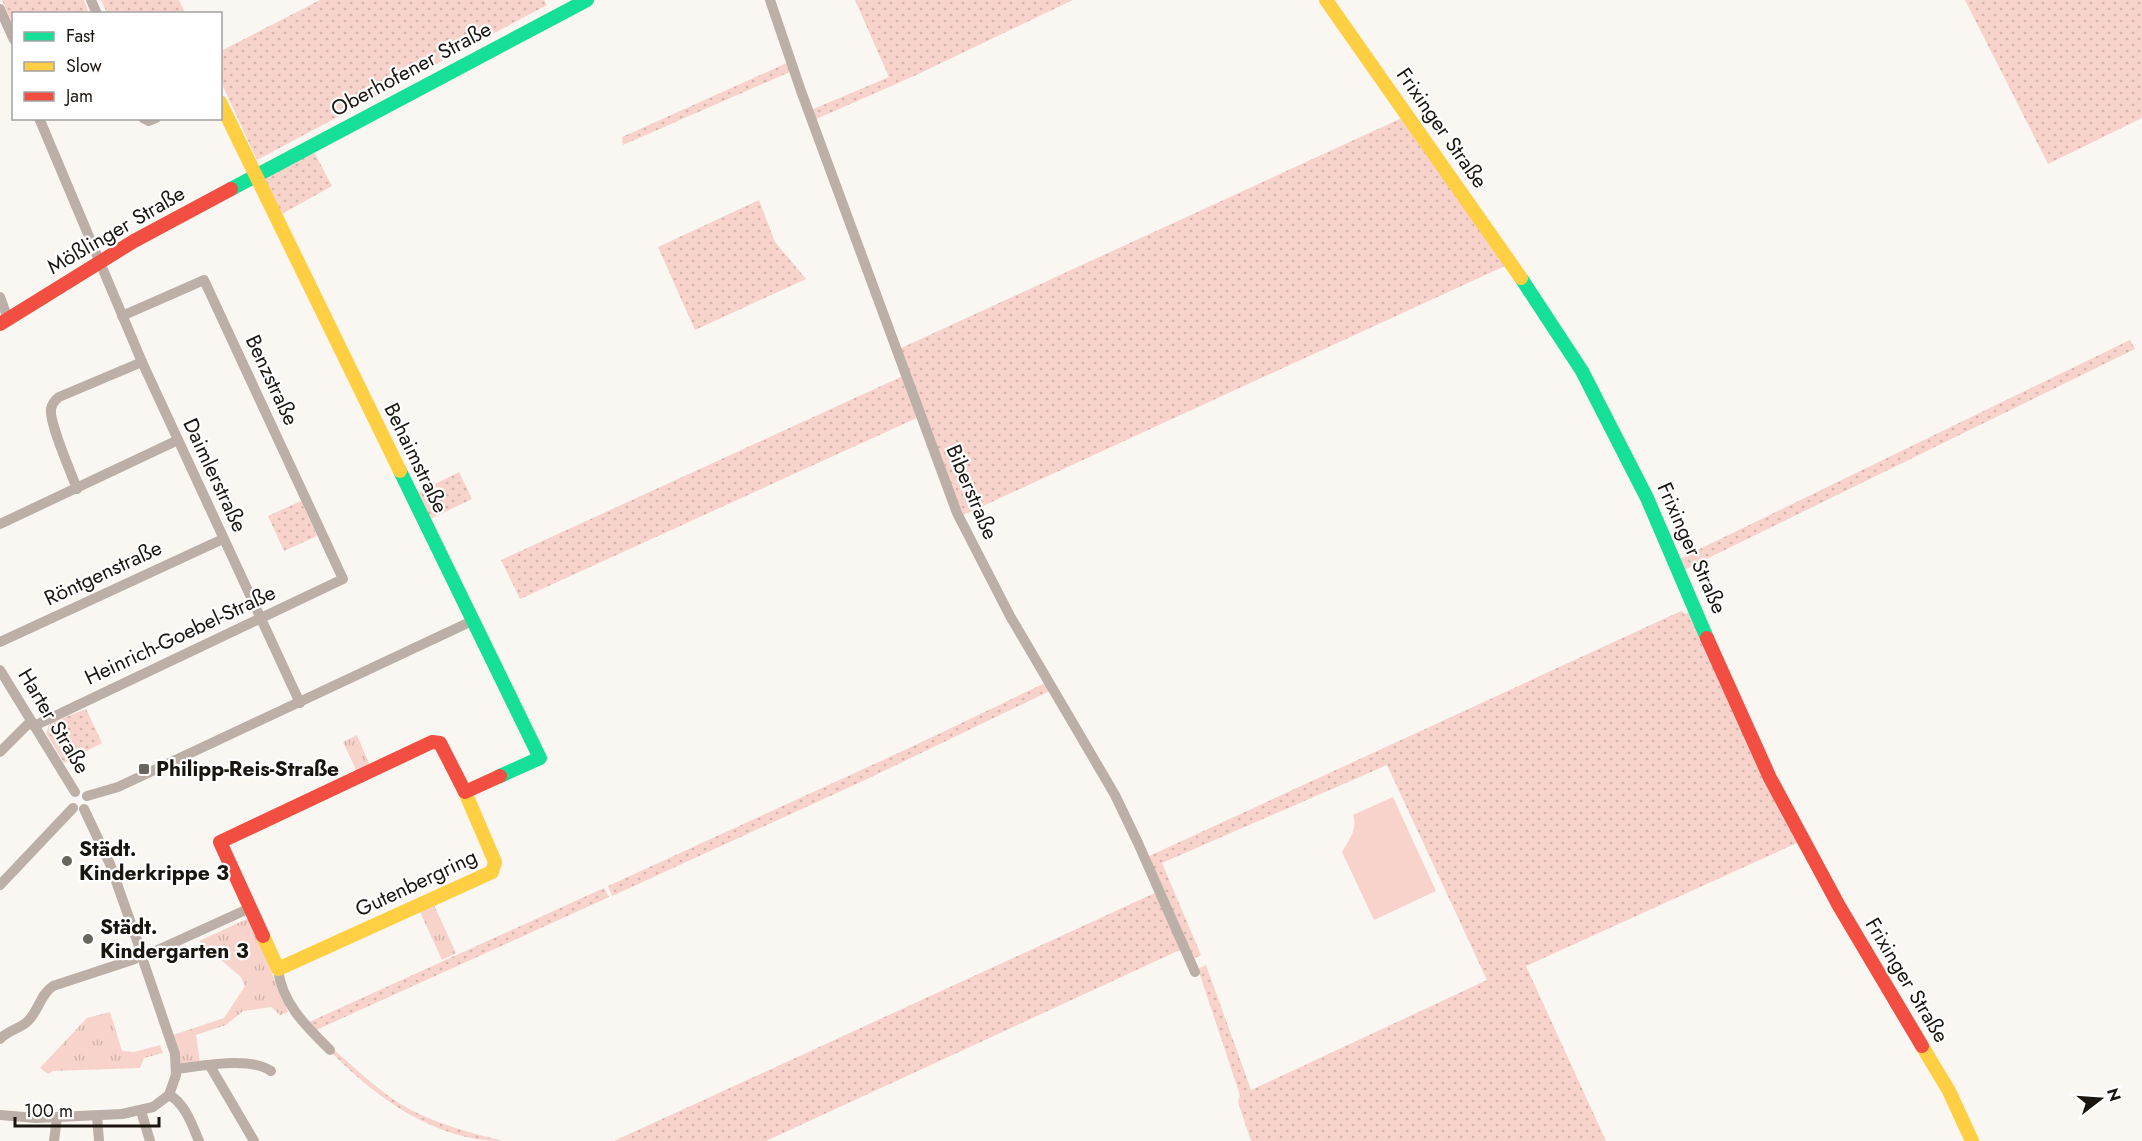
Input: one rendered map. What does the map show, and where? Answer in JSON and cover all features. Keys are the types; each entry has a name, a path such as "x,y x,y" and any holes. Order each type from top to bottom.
{"street":[{"name":"Oberhofener Straße","path":"255,176 586,0"},
{"name":"Biberstraße","path":"770,0 801,91 957,513 1010,616 1115,795 1195,972"},
{"name":"Frixinger Straße","path":"1326,0 1536,299 1582,371 1647,498 1770,778 1839,906 1949,1091 1972,1141"},
{"path":"0,9 12,36"},
{"name":"Behaimstraße","path":"222,106 540,758 465,792"},
{"name":"Daimlerstraße","path":"40,120 142,362 300,703"},
{"name":"Mößlinger Straße","path":"4,322 134,241 255,176"},
{"name":"Benzstraße","path":"122,316 204,280 343,579"},
{"path":"0,297 4,322"},
{"path":"77,489 53,422 51,411 53,402 59,397 142,362"},
{"path":"0,525 178,440"},
{"name":"Röntgenstraße","path":"0,642 224,539"},
{"name":"Heinrich-Goebel-Straße","path":"0,752 32,723 261,619 343,579"},
{"path":"87,796 118,787 472,621"},
{"name":"Harter Straße","path":"0,670 75,792"},
{"name":"Gutenbergring","path":"278,969 492,872 495,862 465,792 440,743 432,742 220,842 278,969 289,1002 299,1020 330,1050"},
{"name":"Harter Straße","path":"82,791 87,796 88,803 78,808 70,801 75,792 82,791"},
{"path":"0,885 78,808 110,864 175,1054 176,1069 169,1095 153,1107 141,1111 97,1116 36,1118 0,1115"},
{"path":"0,1039 10,1030 25,1024 36,1011 43,996 53,986 142,956 249,908"},
{"path":"176,1069 257,1064 271,1071"},
{"path":"210,1066 254,1141"},
{"path":"169,1095 174,1097 185,1111 200,1141"},
{"path":"141,1111 150,1141"},
{"path":"97,1116 99,1141"},
{"path":"54,1141 57,1117"}],"green space":[{"path":"2,0 84,0 89,12 12,12 12,23"},
{"path":"101,0 179,0 185,12 107,12"},
{"path":"320,0 544,0 547,5 257,160 222,84 222,50"},
{"path":"855,0 1073,0 914,76 814,120 811,110 889,77"},
{"path":"1965,0 2142,0 2142,118 2048,164"},
{"path":"789,62 792,71 623,145 622,137"},
{"path":"1404,117 1507,265 961,516 899,349"},
{"path":"314,152 332,186 280,215 263,178"},
{"path":"759,200 775,242 806,279 695,330 658,247"},
{"path":"2130,340 2135,349 1684,570 1679,559"},
{"path":"903,376 919,417 520,599 501,560"},
{"path":"459,472 472,499 430,519 417,493"},
{"path":"301,501 317,536 284,551 268,516"},
{"path":"1681,611 1686,614 1691,611 1799,842 1526,966 1606,1141 1251,1141 1238,1102 1240,1095 1198,969 1206,965 1251,1090 1487,980 1387,765 1162,863 1201,955 1195,958 1190,955 1147,857"},
{"path":"1047,682 1052,690 865,780 612,896 608,886"},
{"path":"86,709 102,743 64,763 46,733 50,723"},
{"path":"357,735 370,766 357,772 343,742"},
{"path":"1393,797 1436,891 1374,920 1342,852 1354,830 1353,815"},
{"path":"604,888 609,897 314,1031 307,1023"},
{"path":"1157,892 1182,949 766,1141 614,1141"},
{"path":"433,903 456,953 442,960 419,910"},
{"path":"249,918 288,1012 280,1015 271,1007 243,1011 226,1025 196,1035 200,1063 179,1065 173,1035 224,1018 245,986 241,977 199,941"},
{"path":"110,1012 122,1051 134,1052 160,1045 163,1053 144,1058 140,1068 53,1071 48,1074 40,1068 87,1018"},
{"path":"334,1050 380,1090 411,1110 468,1132 503,1141 455,1134 410,1115 389,1102 351,1071 333,1054"}],"traffic: fast":[{"path":"231,189 587,0"},
{"path":"1521,278 1582,371 1647,498 1707,638"},
{"path":"400,471 540,758 500,776"}],"traffic: slow":[{"path":"1326,0 1521,278"},
{"path":"222,106 400,471"},
{"path":"263,936 278,969 492,872 495,862 465,792"},
{"path":"1922,1046 1949,1091 1972,1141"}],"traffic: jam":[{"path":"0,324 134,241 231,189"},
{"path":"1707,638 1770,778 1839,906 1922,1046"},
{"path":"263,936 220,842 432,742 440,743 465,792 500,776"}],"place":[{"name":"Philipp-Reis-Straße","path":"144,769"},
{"name":"Städt. Kinderkrippe 3","path":"67,861"},
{"name":"Städt. Kindergarten 3","path":"88,939"}]}
